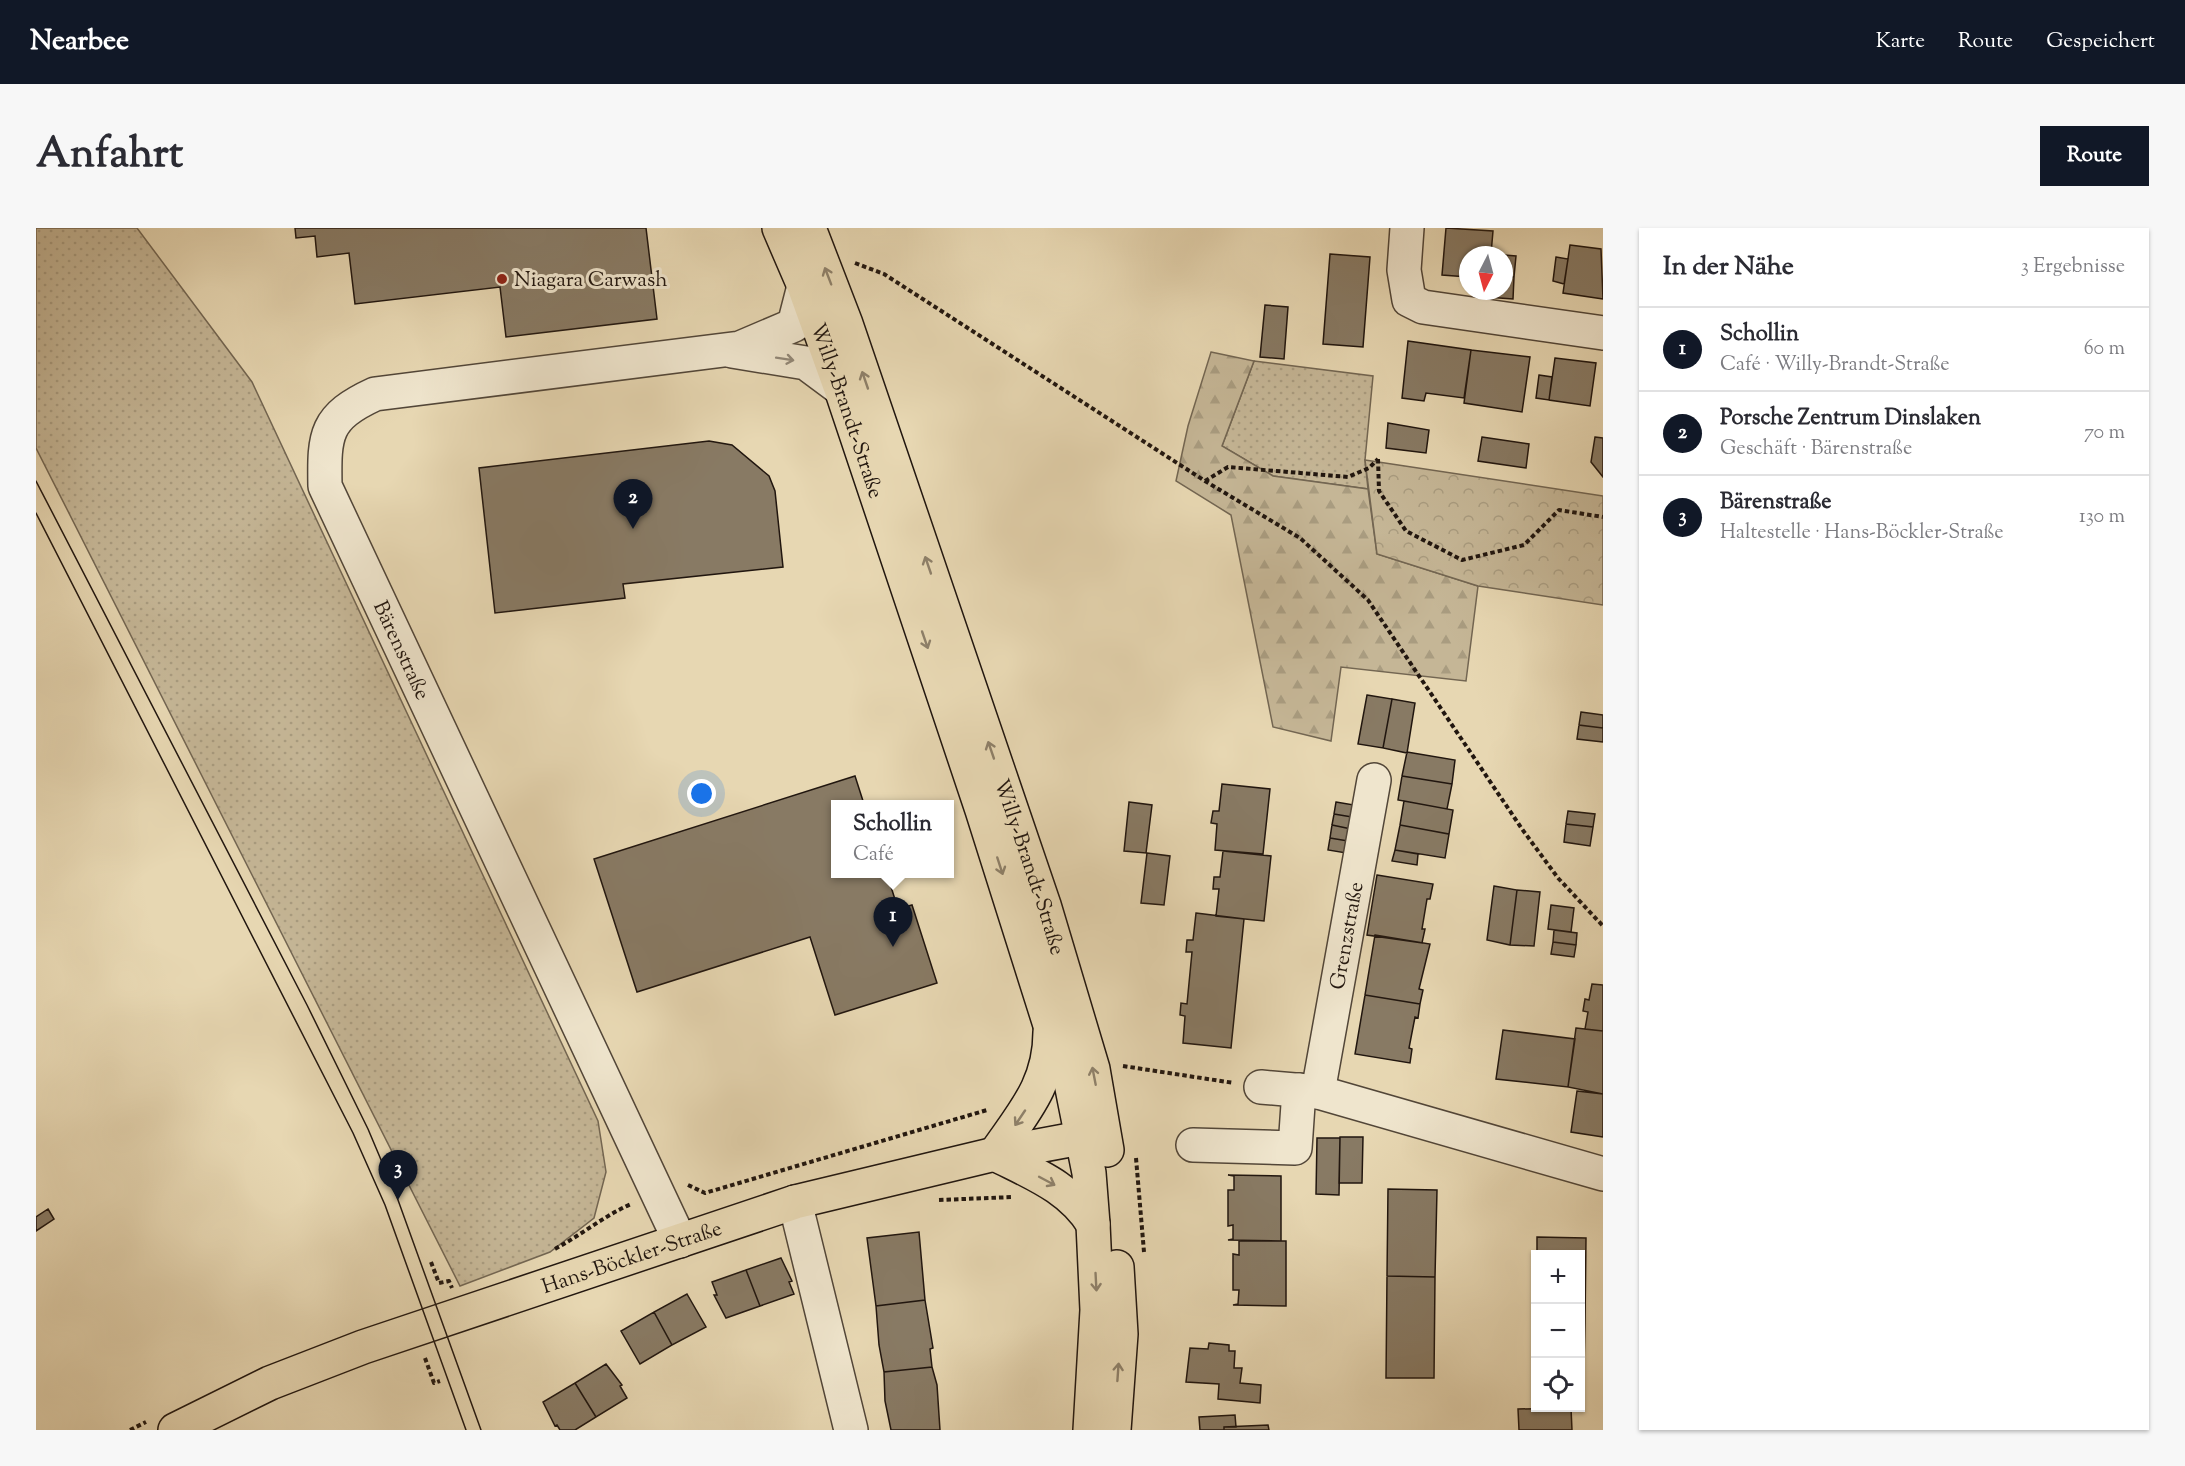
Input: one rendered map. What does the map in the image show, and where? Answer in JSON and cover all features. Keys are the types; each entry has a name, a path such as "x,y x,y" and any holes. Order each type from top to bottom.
{"main road":[{"name":"Willy-Brandt-Straße","path":"779,228 804,286 841,389 975,789 1050,1025 1093,1135 1110,1169 1121,1334 1114,1430"},
{"name":"Willy-Brandt-Straße","path":"809,228 846,324 1044,904 1093,1069 1093,1135 1089,1173 1097,1310 1090,1430"},
{"path":"1050,1025 1050,1054 1045,1076 995,1154 1060,1188 1086,1213 1093,1224"},
{"name":"Hans-Böckler-Straße","path":"175,1430 270,1383 363,1347 795,1202 995,1154 1093,1135"}],"street":[{"path":"1407,228 1404,270 1409,300 1423,307 1603,333"},
{"name":"Bärenstraße","path":"680,1240 325,486 325,456 330,427 350,405 375,394 733,349 794,325 804,286"},
{"name":"Bärenstraße","path":"733,349 806,363 841,389"},
{"name":"Grenzstraße","path":"1193,1145 1295,1148 1374,780"},
{"path":"1262,1087 1308,1091 1603,1174"},
{"path":"795,1202 851,1430"}],"path":[{"path":"853,262 884,274 1205,481 1300,538 1368,600 1522,830 1558,878 1603,926"},
{"path":"1205,481 1228,467 1348,477 1369,468 1378,459 1378,491 1406,531 1462,560 1524,545 1559,510 1603,517"},
{"path":"1116,1065 1262,1087"}],"green space":[{"path":"36,228 137,228 252,382 598,1121 606,1172 594,1218 550,1252 460,1286 36,448"},
{"path":"1211,352 1254,361 1222,446 1273,476 1368,489 1377,554 1478,586 1466,681 1341,667 1331,741 1273,727 1231,515 1176,481 1188,426"},
{"path":"1254,361 1373,376 1365,460 1368,489 1273,476 1222,446"},
{"path":"1365,460 1603,496 1603,605 1478,586 1377,554"}],"building":[{"name":"Niagara Carwash","path":"295,228 646,228 657,319 506,337 500,287 355,304 349,253 317,257 315,236 296,238"},
{"path":"1446,228 1493,231 1492,246 1459,246 1459,276 1442,275"},
{"path":"1570,245 1601,249 1603,299 1563,293"},
{"path":"1330,254 1370,257 1363,347 1323,344"},
{"path":"1513,256 1516,256 1513,277"},
{"path":"1556,257 1568,259 1564,284 1553,281"},
{"path":"1265,305 1288,307 1284,359 1260,357"},
{"path":"1408,341 1471,350 1464,398 1426,393 1424,401 1402,398"},
{"path":"1471,350 1530,357 1522,412 1464,403"},
{"path":"1555,358 1596,363 1590,406 1549,400"},
{"path":"1539,375 1552,377 1549,400 1536,398"},
{"path":"1388,423 1429,430 1426,453 1386,448"},
{"path":"1482,437 1529,444 1526,468 1478,461"},
{"path":"1595,437 1603,438 1603,477 1591,462"},
{"path":"709,441 732,445 769,476 775,491 783,567 623,584 625,598 495,613 479,468"},
{"path":"1367,695 1392,699 1383,748 1358,744"},
{"path":"1392,699 1415,703 1407,753 1383,748"},
{"path":"1581,712 1603,715 1603,728 1579,725"},
{"path":"1579,725 1603,728 1603,742 1577,739"},
{"path":"1407,752 1455,760 1452,784 1402,776"},
{"path":"855,776 863,800 831,800 831,878 888,878 898,909 912,905 937,983 835,1015 810,937 637,992 594,859"},
{"path":"1402,776 1452,784 1447,809 1398,800"},
{"path":"1222,784 1270,789 1263,854 1215,850 1217,824 1211,823 1213,811 1219,811"},
{"path":"1404,801 1453,810 1449,834 1400,825"},
{"path":"1129,802 1152,805 1146,853 1124,851"},
{"path":"1336,802 1360,806 1358,818 1334,814"},
{"path":"1568,811 1595,814 1593,827 1566,824"},
{"path":"1334,814 1358,818 1356,830 1332,825"},
{"path":"1566,824 1593,827 1590,846 1564,842"},
{"path":"1332,825 1356,830 1354,842 1330,838"},
{"path":"1400,825 1449,834 1445,858 1395,850"},
{"path":"1330,838 1354,842 1352,854 1328,850"},
{"path":"1395,850 1418,854 1417,865 1392,861"},
{"path":"1223,851 1271,856 1264,921 1216,916 1219,889 1213,889 1214,877 1220,877"},
{"path":"1147,853 1170,856 1164,905 1141,903"},
{"path":"1377,875 1433,884 1430,899 1427,899 1422,943 1367,935"},
{"path":"1494,886 1517,890 1510,945 1487,940"},
{"path":"1517,890 1540,892 1534,946 1510,945"},
{"path":"1551,905 1574,908 1571,932 1548,929"},
{"path":"1196,913 1244,919 1231,1048 1183,1043 1185,1016 1180,1015 1181,1003 1187,1004 1192,952 1186,952 1187,940 1193,940"},
{"path":"1554,930 1577,933 1576,945 1553,942"},
{"path":"1375,935 1430,944 1419,989 1423,990 1420,1004 1365,995"},
{"path":"1553,942 1576,945 1574,957 1551,954"},
{"path":"1592,984 1603,985 1603,1031 1585,1029 1588,1012 1583,1011 1585,999 1589,1000"},
{"path":"1365,995 1420,1004 1409,1048 1412,1049 1410,1063 1355,1054"},
{"path":"1576,1028 1603,1031 1603,1094 1568,1087"},
{"path":"1503,1030 1575,1039 1568,1087 1496,1079"},
{"path":"1577,1091 1603,1094 1603,1137 1571,1132"},
{"path":"1340,1137 1363,1137 1362,1183 1339,1183"},
{"path":"1317,1138 1340,1138 1339,1195 1316,1194"},
{"path":"1228,1175 1281,1176 1281,1241 1228,1240 1233,1239 1233,1225 1228,1226 1228,1190 1234,1190 1234,1176"},
{"path":"1388,1189 1437,1190 1435,1277 1387,1276"},
{"path":"48,1209 54,1219 36,1231 36,1217"},
{"path":"919,1232 925,1300 876,1306 867,1238"},
{"path":"1537,1237 1586,1238 1585,1322 1585,1250 1537,1250"},
{"path":"1239,1241 1286,1241 1286,1306 1233,1305 1238,1304 1239,1290 1233,1290 1233,1254 1239,1255"},
{"path":"781,1258 792,1281 789,1282 794,1294 760,1306 746,1270"},
{"path":"746,1270 760,1306 726,1318 714,1295 717,1295 712,1282"},
{"path":"1387,1276 1435,1277 1434,1378 1386,1378"},
{"path":"687,1294 706,1327 672,1345 654,1312"},
{"path":"925,1300 933,1348 930,1349 932,1367 884,1372 876,1306"},
{"path":"654,1312 672,1345 640,1364 621,1331"},
{"path":"1209,1343 1229,1345 1229,1351 1235,1351 1234,1368 1242,1368 1240,1383 1261,1385 1260,1403 1218,1399 1219,1384 1186,1382 1190,1348 1208,1349"},
{"path":"606,1364 622,1385 620,1386 627,1398 596,1417 575,1383"},
{"path":"932,1367 937,1385 940,1430 891,1430 885,1401 884,1372"},
{"path":"575,1383 596,1417 575,1430 560,1430 557,1425 555,1426 543,1402"},
{"path":"1518,1409 1531,1409 1531,1412 1571,1412 1572,1430 1519,1430"},
{"path":"1235,1415 1236,1427 1224,1427 1224,1430 1200,1430 1199,1417"},
{"path":"1268,1425 1269,1430 1224,1430 1224,1427"}],"tram line":[{"path":"36,481 307,1005 368,1129 398,1200 481,1430"},
{"path":"36,513 353,1133 385,1205 466,1430"}],"place":[{"name":"Niagara Carwash","path":"502,279"},
{"name":"Porsche Zentrum Dinslaken","path":"633,529"},
{"name":"Schollin","path":"893,947"},
{"name":"Bärenstraße","path":"398,1200"}]}
